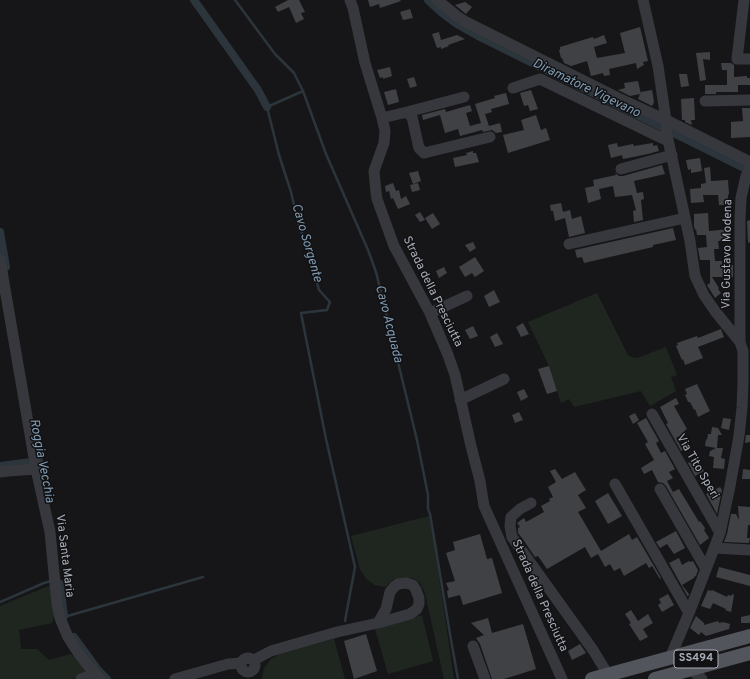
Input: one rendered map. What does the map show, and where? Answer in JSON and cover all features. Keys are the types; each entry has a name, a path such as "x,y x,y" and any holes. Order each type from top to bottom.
{"main road":[{"path":"592,679 750,636"},
{"name":"SS494","path":"623,679 750,644"},
{"path":"658,679 750,653"}],"street":[{"name":"Strada della Presciutta","path":"350,0 365,62 385,131 384,143 374,171 376,192 394,246 430,313 455,375 480,481 484,506 560,678"},
{"path":"437,0 457,16 472,25 618,98 667,130"},
{"path":"643,0 658,66 667,130 690,241 695,276 704,295 744,348"},
{"path":"744,0 737,59 750,59"},
{"path":"514,88 540,80 750,162"},
{"path":"382,118 464,97"},
{"path":"705,101 750,100"},
{"path":"407,112 412,117 419,148 424,153 490,137"},
{"path":"621,169 672,156"},
{"name":"Via Gustavo Modena","path":"670,658 720,533 746,408 743,383 744,348 740,219 741,198 748,172"},
{"path":"569,244 685,218"},
{"name":"Via Santa Maria","path":"0,260 35,464 50,532 54,581 60,618 68,637 97,676"},
{"path":"430,313 467,296"},
{"path":"460,400 504,380"},
{"name":"Via Tito Speri","path":"652,414 720,533"},
{"path":"0,472 35,464"},
{"path":"615,484 689,613"},
{"path":"660,489 706,569"},
{"path":"531,503 520,509 511,517 510,526 512,537 593,650 607,675"},
{"path":"714,548 750,550"},
{"path":"175,679 228,664 241,663 246,658 254,660 271,651 337,632 378,623"},
{"path":"681,632 681,639 684,645 693,652"},
{"path":"473,646 485,679"},
{"path":"241,663 244,671 251,676 255,663 254,660"},
{"path":"81,679 97,676"}],"shaded area":[{"path":"597,293 628,355 634,358 640,357 666,347 677,375 671,377 676,391 650,406 641,391 574,407 569,399 561,403 549,366 528,322"},
{"path":"429,516 454,679 444,679 425,593 420,583 414,578 394,579 385,587 375,585 369,581 360,569 351,536"},
{"path":"51,585 55,613 52,623 19,630 21,649 37,649 49,660 71,654 85,667 87,672 86,674 72,679 0,679 0,606"},
{"path":"422,615 433,661 388,674 375,629"},
{"path":"334,639 345,679 262,679 264,668 271,659 280,654"}],"building":[{"path":"288,0 299,0 305,12 301,13 304,19 296,23 289,7 278,12 275,7"},
{"path":"368,0 401,1 380,8 379,4 370,7"},
{"path":"465,2 472,7 466,14 455,5"},
{"path":"410,9 413,18 403,20 400,12"},
{"path":"640,27 648,61 643,62 644,65 637,69 636,63 609,69 610,75 604,76 603,73 591,76 587,61 571,66 564,63 561,58 559,50 560,47 593,37 594,39 604,35 607,43 594,47 597,58 625,53 620,33"},
{"path":"439,32 441,40 457,35 465,39 441,49 441,47 437,48 432,34"},
{"path":"710,52 710,60 703,59 706,80 700,81 696,53"},
{"path":"721,63 731,63 734,65 734,77 747,76 747,78 750,78 750,85 738,85 738,92 716,92 716,94 705,94 705,85 727,85 727,70 722,70"},
{"path":"390,67 392,76 383,79 383,77 380,78 377,70"},
{"path":"679,74 687,74 689,86 681,87"},
{"path":"414,77 417,86 410,88 407,79"},
{"path":"638,81 641,94 641,92 652,90 654,102 652,106 638,99 640,94 630,96 618,90 625,88 624,83"},
{"path":"396,89 399,102 388,105 384,92"},
{"path":"531,90 538,109 530,111 528,105 524,106 520,93"},
{"path":"506,93 509,104 491,109 492,112 485,114 489,126 500,123 502,132 496,133 492,130 483,132 482,130 460,136 458,129 445,133 440,115 423,120 422,115 445,109 446,112 470,105 472,111 466,113 470,126 481,123 475,104"},
{"path":"694,98 695,120 691,120 692,125 685,122 685,120 682,120 681,99"},
{"path":"742,108 750,108 750,137 731,138 731,122 743,121"},
{"path":"536,115 541,130 546,128 550,140 508,153 503,135 524,130 521,120"},
{"path":"617,143 618,147 633,144 634,146 653,143 653,146 657,145 659,151 623,159 622,155 611,158 608,145"},
{"path":"473,151 473,153 476,153 479,162 455,167 453,158 467,155 466,153"},
{"path":"700,158 702,171 691,173 691,169 688,170 686,160"},
{"path":"662,165 665,174 634,181 637,193 643,192 644,199 641,200 643,220 634,222 633,211 636,210 632,195 615,197 613,186 599,189 601,199 588,203 585,188 594,186 593,180 616,175 615,173 619,176 623,176"},
{"path":"710,167 711,181 728,180 728,205 719,205 718,195 703,195 704,202 691,203 690,189 701,188 701,184 706,183 704,168"},
{"path":"418,171 421,181 413,184 409,173"},
{"path":"393,183 396,191 399,190 401,199 406,196 410,204 398,209 393,198 391,199 389,191 386,192 385,186"},
{"path":"418,183 420,190 412,192 410,185"},
{"path":"561,203 563,212 570,210 572,219 581,216 585,233 569,237 565,218 555,221 550,205"},
{"path":"420,212 425,220 420,222 415,215"},
{"path":"433,213 440,224 432,229 425,218"},
{"path":"708,213 709,231 730,229 731,240 718,241 719,249 714,249 715,261 722,261 722,265 733,265 733,277 712,277 721,293 715,298 707,285 710,283 710,260 700,260 698,248 707,247 706,235 697,235 694,226 694,214"},
{"path":"750,220 750,242 748,243 747,221"},
{"path":"673,228 676,240 653,245 653,247 584,263 582,257 577,258 575,250"},
{"path":"473,242 476,248 470,252 465,245"},
{"path":"475,257 484,271 475,277 472,273 465,277 459,267"},
{"path":"444,267 447,273 439,278 436,271"},
{"path":"494,290 500,302 489,307 484,296"},
{"path":"523,323 529,334 521,337 516,327"},
{"path":"473,326 478,336 470,339 465,330"},
{"path":"721,329 724,337 698,347 703,358 685,365 676,346 678,345 677,343 697,336 698,338"},
{"path":"497,333 503,344 495,347 490,337"},
{"path":"549,366 557,391 547,394 538,369"},
{"path":"697,384 710,411 698,417 695,409 694,410 690,402 688,402 685,395 687,394 685,389"},
{"path":"524,389 528,397 521,401 517,392"},
{"path":"676,398 679,404 674,406 687,429 684,431 685,433 676,438 683,450 681,451 666,424 668,423 660,407"},
{"path":"519,412 523,420 515,423 512,415"},
{"path":"635,413 639,420 633,424 629,416"},
{"path":"646,418 659,441 656,443 661,453 665,451 675,469 669,472 673,478 667,481 673,492 679,489 699,522 700,521 705,528 704,530 709,538 700,545 666,486 663,483 658,482 652,470 644,474 641,468 654,460 645,444 648,442 637,423"},
{"path":"723,418 731,419 729,430 721,428"},
{"path":"712,427 718,428 722,435 718,435 717,448 723,448 721,458 725,459 724,469 713,468 714,457 709,456 710,451 716,448 705,446 708,434 711,434"},
{"path":"746,435 750,435 750,442 745,443"},
{"path":"697,458 704,471 695,476 688,463"},
{"path":"555,469 562,479 575,472 586,490 578,495 586,508 578,512 601,551 629,534 632,540 637,537 661,578 660,579 652,566 649,568 646,563 624,576 620,568 614,571 610,564 605,567 598,554 591,558 585,547 547,569 538,556 535,557 518,533 518,528 520,527 517,523 524,518 526,522 544,512 541,506 550,501 549,499 553,497 548,487 556,482 550,471"},
{"path":"743,469 750,470 750,479 742,479"},
{"path":"720,487 722,490 717,514 706,494"},
{"path":"608,493 622,516 608,524 595,501"},
{"path":"738,506 750,507 750,525 748,525 747,538 750,538 749,543 724,542 731,514 736,514 739,520"},
{"path":"676,531 685,548 674,554 667,544 660,548 656,542"},
{"path":"480,534 487,559 492,558 502,593 463,605 460,595 448,598 447,591 449,590 446,583 455,581 446,553 455,550 453,542"},
{"path":"679,558 682,565 689,561 693,561 698,570 694,578 682,585 689,594 688,597 669,563"},
{"path":"719,567 750,575 750,586 716,577"},
{"path":"708,590 712,590 727,597 728,595 734,595 731,612 713,603 710,609 701,606"},
{"path":"668,594 674,605 662,612 658,605 661,603 659,599"},
{"path":"631,610 638,621 648,614 653,623 643,629 648,637 640,641 629,624 631,623 625,614"},
{"path":"750,615 750,623 741,623 741,617"},
{"path":"696,616 704,623 704,625 718,621 719,623 723,622 730,624 729,629 706,636 701,632 699,635 690,628"},
{"path":"488,618 492,633 523,624 536,669 504,679 492,679 480,644 476,638 484,635 471,623"},
{"path":"366,634 377,671 354,679 344,641"},
{"path":"580,644 586,653 572,660 568,651"}],"waterway":[{"name":"Cavo Sorgente","path":"194,0 258,90 267,107"},
{"name":"Cavo Acquada","path":"235,0 275,54 294,73 303,91 326,154 368,250 376,272 417,440 428,495 428,509 458,679"},
{"name":"Diramatore Vigevano","path":"428,0 457,24 482,38 750,171"},
{"name":"Cavo Sorgente","path":"303,91 267,107 298,222 310,255 319,290 330,302 327,310 301,313 326,439 355,567 345,621"},
{"name":"Roggia Vecchia","path":"0,232 6,267"},
{"path":"0,466 39,461"},
{"path":"64,617 203,577"},
{"path":"0,602 51,581"},
{"name":"Roggia Vecchia","path":"60,584 64,616"},
{"name":"Roggia Vecchia","path":"74,637 98,670 107,679"}]}
